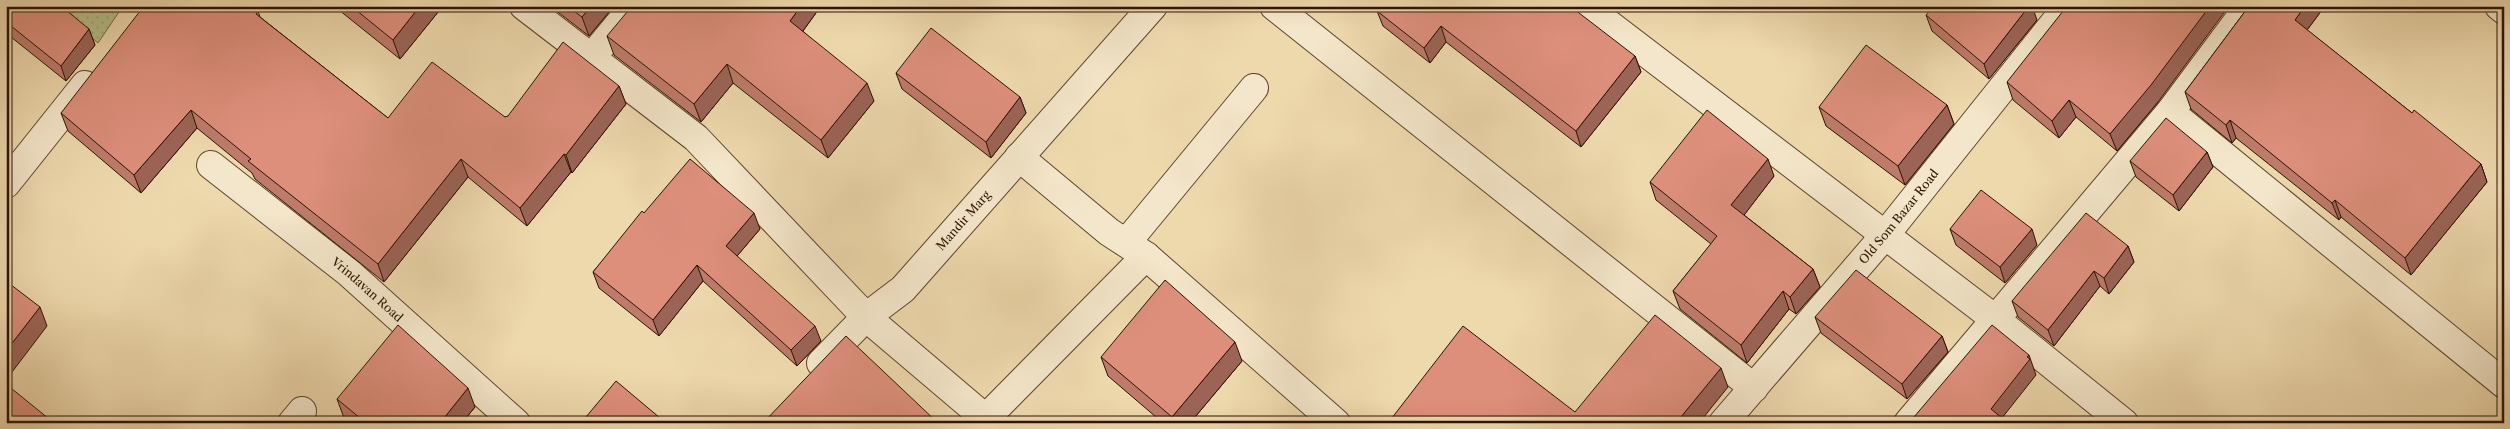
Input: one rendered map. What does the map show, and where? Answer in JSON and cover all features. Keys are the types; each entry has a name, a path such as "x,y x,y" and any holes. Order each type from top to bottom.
{"street":[{"path":"524,6 696,138 866,318 983,421 1137,249 1254,88"},
{"path":"591,58 634,6"},
{"name":"Mandir Marg","path":"804,381 866,318 903,289 1153,6"},
{"path":"1274,6 1754,388"},
{"path":"1584,6 1995,319 2124,423"},
{"name":"Old Som Bazar Road","path":"1723,423 1885,235 2068,6"},
{"path":"1908,423 2170,112 2249,6"},
{"path":"2498,6 2504,10"},
{"path":"6,184 103,62"},
{"path":"2170,112 2504,384"},
{"path":"1019,157 1109,232 1137,249 1336,423"},
{"name":"Vrindavan Road","path":"211,165 349,273 516,423"}],"green space":[{"path":"55,6 123,6 98,43"}],"building":[{"path":"6,6 61,6 89,29 61,66 6,22"},
{"path":"144,6 252,6 258,11 256,14 388,118 432,62 505,117 508,116 563,42 619,86 566,155 564,154 520,208 461,159 378,264 248,161 251,159 191,110 134,175 61,113"},
{"path":"351,6 420,6 393,40"},
{"path":"567,6 591,6 582,17"},
{"path":"632,6 801,6 790,21 867,83 821,140 727,64 694,104 607,36"},
{"path":"1381,6 1570,6 1635,56 1576,131 1441,26 1424,48 1377,11"},
{"path":"1934,6 2029,6 1984,64 1926,15"},
{"path":"2067,6 2210,6 2151,85 2110,134 2069,100 2052,121 2007,82"},
{"path":"2249,6 2305,6 2295,20 2412,113 2414,110 2481,164 2405,258 2335,200 2332,203 2230,120 2226,125 2185,92"},
{"path":"931,28 1020,97 986,142 896,73"},
{"path":"1866,45 1947,105 1898,166 1819,107"},
{"path":"1707,110 1768,159 1731,205 1813,269 1790,297 1783,291 1741,345 1673,291 1717,236 1650,182"},
{"path":"2166,118 2207,152 2173,195 2130,161"},
{"path":"690,159 754,213 726,246 815,326 791,350 697,265 653,320 593,272 642,211 644,213"},
{"path":"1981,190 2032,229 2000,267 1950,229"},
{"path":"2086,213 2128,246 2104,278 2094,271 2048,330 2012,301"},
{"path":"1856,270 1942,336 1902,384 1815,317"},
{"path":"1165,280 1235,342 1172,417 1101,357"},
{"path":"6,281 40,307 6,351"},
{"path":"1655,315 1721,368 1676,423 1388,423 1463,326 1575,412"},
{"path":"398,325 468,388 440,423 366,423 337,399"},
{"path":"1992,325 2029,355 2027,357 2030,359 1991,409 2008,423 1896,423 1897,421 1907,422 1914,417"},
{"path":"846,336 938,423 763,423"},
{"path":"616,381 666,423 581,423"},
{"path":"6,384 54,423 6,423"}]}
